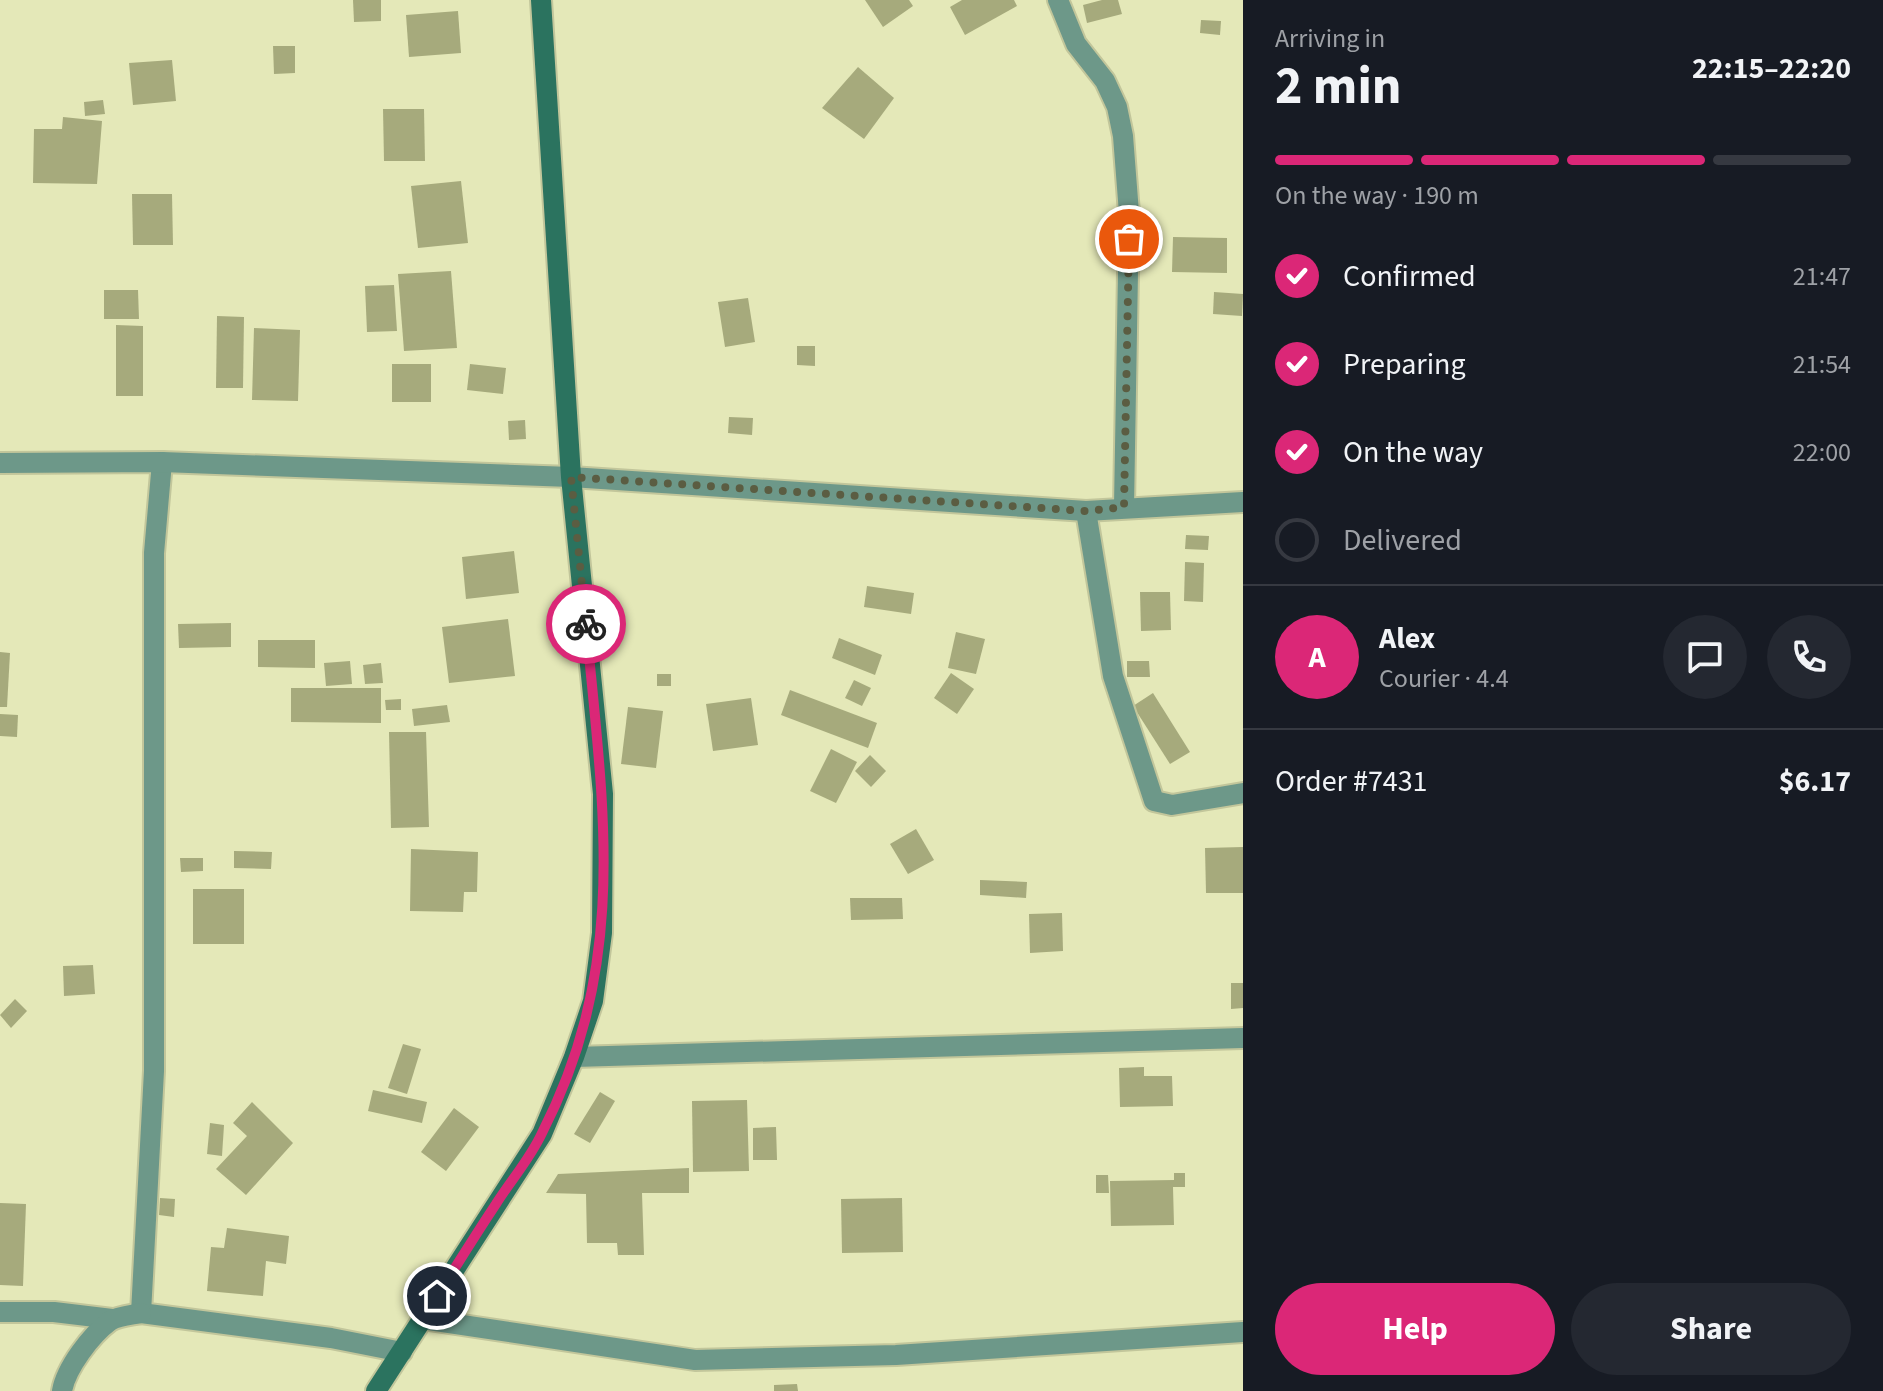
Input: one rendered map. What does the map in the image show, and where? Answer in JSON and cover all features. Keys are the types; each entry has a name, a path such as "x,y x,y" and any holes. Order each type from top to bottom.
{"main road":[{"path":"376,1391 542,1134 593,1001 602,933 605,874 603,794 571,477 541,0"}],"street":[{"path":"1058,0 1076,44 1105,81 1117,107 1123,136 1129,213 1124,507"},
{"path":"141,1313 154,1071 154,553 162,462"},
{"path":"0,463 162,462 571,477 1086,511 1243,502"},
{"path":"1086,511 1113,676 1154,801 1172,805 1243,793"},
{"path":"574,1057 1243,1038"},
{"path":"0,1312 54,1312 112,1319 141,1313 331,1338 402,1352"},
{"path":"62,1391 63,1383 87,1345 112,1319"},
{"path":"422,1319 695,1360 989,1350 1243,1332"}],"building":[{"path":"353,0 381,0 381,21 354,22"},
{"path":"865,0 909,0 913,6 883,27"},
{"path":"962,0 1014,0 1017,6 965,35 950,7"},
{"path":"1118,0 1122,14 1087,23 1083,5"},
{"path":"458,11 461,53 409,57 406,15"},
{"path":"1201,20 1221,21 1220,35 1200,33"},
{"path":"273,46 295,46 295,73 274,74"},
{"path":"172,60 176,101 133,105 129,63"},
{"path":"858,67 894,98 864,139 822,108"},
{"path":"103,100 105,114 85,116 84,102"},
{"path":"383,109 424,109 425,161 384,161"},
{"path":"63,117 102,121 97,184 33,183 34,129 62,129"},
{"path":"461,181 468,243 418,248 411,186"},
{"path":"132,194 172,194 173,245 133,245"},
{"path":"1173,237 1227,238 1227,273 1172,272"},
{"path":"451,271 457,348 404,351 398,274"},
{"path":"394,285 397,331 367,332 365,286"},
{"path":"104,290 138,290 139,319 104,319"},
{"path":"1214,292 1243,294 1242,316 1213,314"},
{"path":"748,298 755,342 725,347 718,302"},
{"path":"217,316 244,317 243,388 216,388"},
{"path":"116,325 143,326 143,396 116,396"},
{"path":"254,328 300,330 298,401 252,400"},
{"path":"797,346 815,346 815,366 797,365"},
{"path":"392,364 431,364 431,402 392,402"},
{"path":"470,364 506,368 503,394 467,390"},
{"path":"729,417 753,418 752,435 728,433"},
{"path":"525,420 526,439 509,440 508,421"},
{"path":"1186,535 1209,536 1208,550 1185,549"},
{"path":"514,551 519,593 466,599 462,557"},
{"path":"1185,562 1204,563 1203,602 1184,601"},
{"path":"867,586 914,593 911,614 864,607"},
{"path":"1140,592 1170,592 1171,630 1141,631"},
{"path":"508,619 515,676 449,683 442,627"},
{"path":"231,623 231,647 179,648 178,624"},
{"path":"956,632 985,639 976,674 948,668"},
{"path":"839,638 882,655 875,675 832,658"},
{"path":"258,640 315,640 315,668 258,667"},
{"path":"0,652 10,653 7,707 0,707"},
{"path":"350,661 352,684 326,686 324,663"},
{"path":"1127,661 1149,661 1150,677 1127,677"},
{"path":"381,663 383,683 365,684 363,665"},
{"path":"951,673 974,689 957,714 934,698"},
{"path":"657,674 671,674 671,686 657,686"},
{"path":"854,680 871,688 862,706 845,698"},
{"path":"291,688 381,688 381,723 291,722"},
{"path":"790,690 877,723 868,748 781,715"},
{"path":"1153,693 1190,752 1170,764 1133,706"},
{"path":"751,698 758,745 713,751 706,704"},
{"path":"401,699 401,710 386,710 385,700"},
{"path":"447,705 450,722 414,726 412,709"},
{"path":"628,707 663,711 656,768 621,764"},
{"path":"0,714 18,715 17,737 0,736"},
{"path":"389,732 426,732 429,827 391,828"},
{"path":"831,749 857,762 836,803 810,791"},
{"path":"870,755 886,771 871,787 855,771"},
{"path":"916,829 934,860 908,874 890,844"},
{"path":"1243,847 1243,893 1206,893 1205,848"},
{"path":"411,849 478,852 477,892 464,892 463,912 410,911"},
{"path":"234,851 272,852 271,869 234,868"},
{"path":"180,858 203,858 203,871 181,872"},
{"path":"980,880 1027,882 1026,898 980,895"},
{"path":"193,889 244,889 244,944 193,944"},
{"path":"850,898 902,898 903,919 851,920"},
{"path":"1062,913 1063,951 1030,953 1029,914"},
{"path":"93,965 95,994 64,996 63,966"},
{"path":"1231,983 1243,983 1243,1008 1231,1009"},
{"path":"15,999 27,1011 11,1028 0,1015"},
{"path":"403,1044 421,1049 407,1094 388,1088"},
{"path":"1144,1067 1144,1076 1172,1076 1173,1106 1120,1107 1119,1068"},
{"path":"373,1090 427,1102 422,1123 368,1111"},
{"path":"600,1092 615,1101 590,1143 574,1134"},
{"path":"747,1100 749,1171 693,1172 692,1101"},
{"path":"252,1102 293,1143 246,1195 216,1169 247,1136 233,1123"},
{"path":"454,1108 479,1127 446,1171 421,1152"},
{"path":"210,1123 224,1125 222,1156 207,1154"},
{"path":"776,1127 777,1160 753,1160 753,1128"},
{"path":"689,1168 689,1193 642,1193 644,1255 618,1255 617,1243 587,1243 586,1194 546,1193 558,1174"},
{"path":"1174,1173 1185,1173 1185,1187 1173,1187 1174,1225 1111,1226 1110,1181 1174,1180"},
{"path":"1096,1175 1108,1175 1109,1193 1096,1193"},
{"path":"160,1198 175,1199 174,1217 159,1215"},
{"path":"902,1198 903,1252 842,1253 841,1199"},
{"path":"0,1203 26,1204 23,1286 0,1285"},
{"path":"227,1228 289,1236 286,1264 266,1261 263,1296 207,1291 211,1247 224,1248"},
{"path":"797,1384 798,1391 774,1391 774,1385"}],"way so far":[{"path":"586,624 571,477 1086,511 1124,507 1129,239"}],"route":[{"path":"437,1296 542,1134 558,1099 593,1001 602,933 605,874 603,794 586,624"}]}
